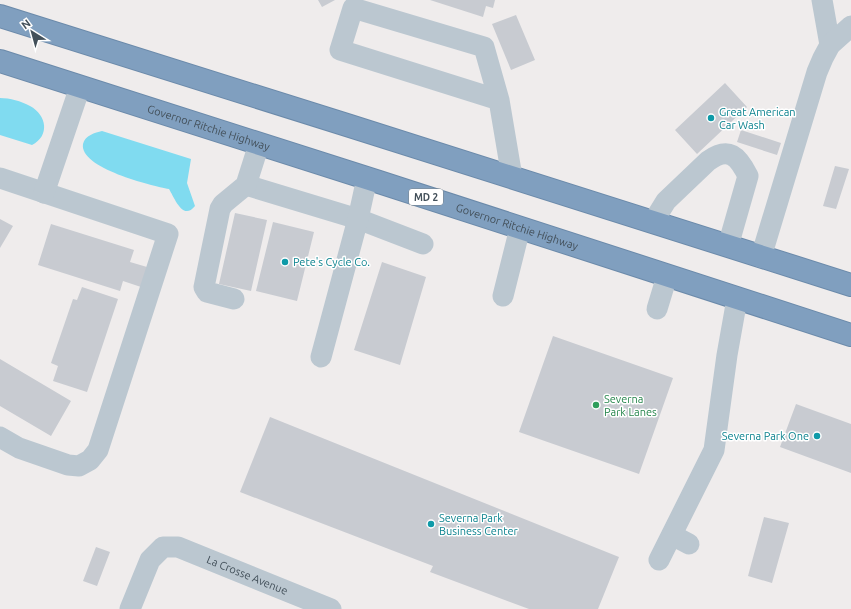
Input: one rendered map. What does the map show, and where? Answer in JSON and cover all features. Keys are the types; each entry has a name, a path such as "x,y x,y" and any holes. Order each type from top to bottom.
{"highway":[{"path":"0,16 851,285"},
{"name":"Governor Ritchie Highway","path":"0,61 851,335"}],"street":[{"path":"822,0 830,45"},
{"path":"499,100 340,50 353,8 484,47 499,100 512,177"},
{"path":"762,257 817,72 830,45 851,26"},
{"path":"44,193 80,87"},
{"path":"234,299 207,292 204,287 220,208 246,185 259,144"},
{"path":"653,222 666,201 708,161 723,153 728,154 736,158 742,164 748,176 728,246"},
{"path":"0,178 168,234 98,450 90,460 79,466 68,465 19,448 0,437"},
{"path":"321,357 358,219 366,178"},
{"path":"246,185 358,219 423,244"},
{"path":"503,296 520,228"},
{"path":"657,309 667,276"},
{"path":"659,560 681,540 699,499 714,450 727,355 737,299"},
{"name":"La Crosse Avenue","path":"130,609 150,560 163,548 178,547 331,609"}],"water":[{"path":"0,98 12,99 36,110 43,120 44,126 42,136 38,141 32,145 0,135"},
{"path":"102,131 191,159 187,183 195,206 191,210 183,210 169,189 133,180 104,168 92,161 85,153 83,144 84,141 88,136"}],"building":[{"path":"318,0 335,0 322,7"},
{"path":"430,0 495,0 493,8 486,6 483,17"},
{"path":"516,15 535,60 511,70 492,24"},
{"name":"Great American Car Wash","path":"725,83 747,107 697,154 675,130"},
{"path":"741,130 781,143 777,155 737,142"},
{"path":"835,166 849,169 836,209 823,206"},
{"path":"235,213 267,220 251,291 219,284"},
{"path":"0,219 13,226 0,248"},
{"name":"Pete's Cycle Co.","path":"273,222 314,232 297,301 256,291"},
{"path":"51,224 134,250 130,262 147,267 141,287 123,281 120,291 38,265"},
{"path":"382,262 426,277 400,365 354,350"},
{"path":"82,287 118,299 87,392 53,381 58,366 51,363 73,299 77,300"},
{"name":"Severna Park Lanes","path":"553,336 673,378 639,474 519,432"},
{"path":"0,359 71,401 51,436 0,406"},
{"name":"Severna Park One","path":"796,404 851,424 851,473 780,447"},
{"name":"Severna Park Business Center","path":"270,417 619,557 598,609 529,609 430,572 433,566 240,492"},
{"path":"764,517 789,523 772,583 748,576"},
{"path":"96,547 110,552 97,586 83,581"}],"place":[{"name":"Great American Car Wash","path":"711,118"},
{"name":"Pete's Cycle Co.","path":"285,262"},
{"name":"Severna Park Lanes","path":"596,405"},
{"name":"Severna Park One","path":"817,436"},
{"name":"Severna Park Business Center","path":"431,524"}]}
